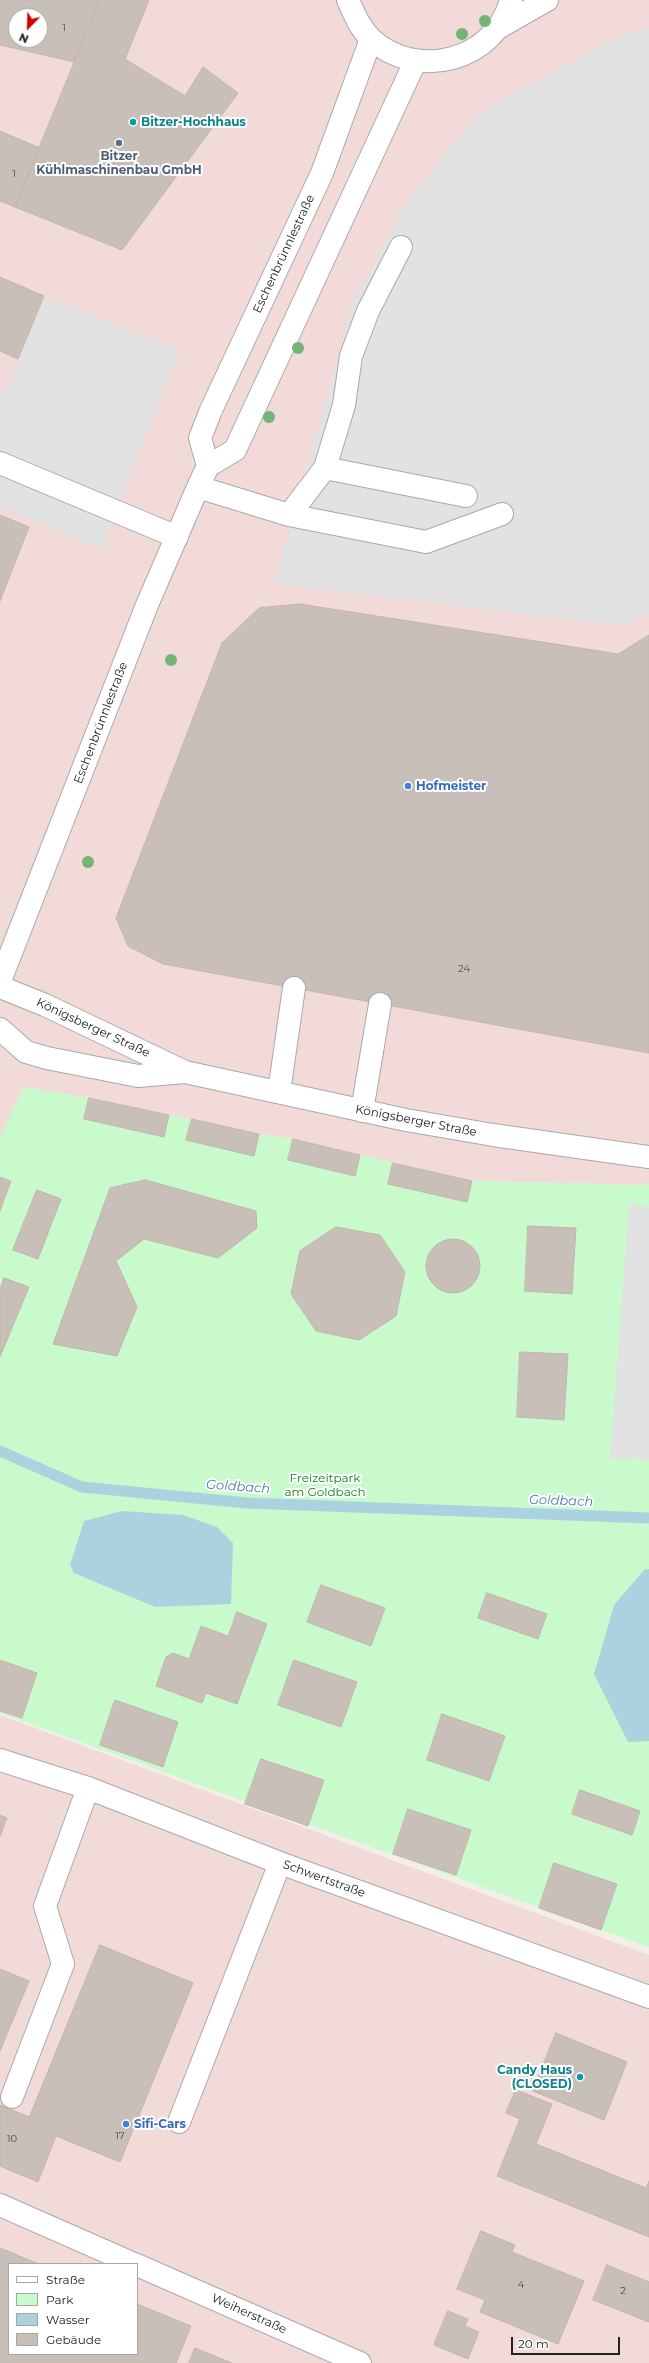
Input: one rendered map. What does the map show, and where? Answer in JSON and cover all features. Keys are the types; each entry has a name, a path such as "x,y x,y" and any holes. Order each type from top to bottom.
{"street":[{"path":"348,0 355,19 371,39 391,54 416,62 439,62 462,56 482,45 498,28 547,0"},
{"path":"498,28 510,0"},
{"name":"Eschenbrünnlestraße","path":"0,982 147,605 208,466 200,438 211,410 322,173 371,39"},
{"path":"208,466 235,450 416,62"},
{"path":"289,515 325,468 344,405 351,356 368,311 401,247"},
{"path":"0,463 177,537"},
{"path":"325,468 466,496"},
{"path":"198,487 289,515 426,542 502,514"},
{"name":"Königsberger Straße","path":"0,987 45,1005 185,1072 362,1111 493,1135 649,1157"},
{"path":"279,1092 294,988"},
{"path":"362,1111 380,1004"},
{"name":"Königsberger Straße","path":"0,1029 26,1052 47,1058 138,1076 185,1072"},
{"name":"Schwertstraße","path":"0,1760 88,1788 280,1863 649,1997"},
{"path":"12,2097 63,1964 44,1906 88,1788"},
{"path":"179,2122 280,1863"},
{"path":"0,2205 132,2263"},
{"name":"Weiherstraße","path":"138,2265 360,2363"}],"shaded area":[{"path":"0,0 649,0 649,1185 472,1181 293,1139 259,1134 89,1098 24,1087 0,1137"},
{"path":"649,28 649,612 626,626 274,584 354,299 410,196 480,113 624,32"},
{"path":"44,296 179,350 102,549 0,507 0,390 6,392"},
{"path":"629,1205 649,1207 649,1460 610,1458"},
{"path":"0,1715 649,1955 649,2363 0,2363"}],"green space":[{"name":"Freizeitpark am Goldbach","path":"24,1087 89,1098 259,1134 293,1139 472,1181 649,1185 649,1947 0,1713 0,1137"}],"water":[{"path":"122,1511 183,1515 217,1527 233,1543 231,1604 155,1607 74,1573 70,1565 84,1521"},
{"path":"645,1569 649,1569 649,1741 628,1742 594,1674 614,1605"}],"building":[{"path":"0,0 100,0 74,62 13,48 48,48 48,8 8,8 8,47 0,45"},
{"name":"Bitzer-Hochhaus","path":"100,0 149,0 125,59 185,96 203,67 238,93 122,250 15,207"},
{"path":"0,131 40,148 15,207 0,201"},
{"path":"0,277 44,296 18,359 0,351"},
{"path":"0,515 29,527 0,601"},
{"name":"Hofmeister","path":"300,604 618,654 649,635 649,1053 163,964 128,946 116,918 222,643 259,608"},
{"path":"89,1098 169,1115 164,1137 84,1119"},
{"path":"192,1119 259,1134 254,1156 186,1140"},
{"path":"293,1139 360,1155 355,1176 288,1160"},
{"path":"393,1163 472,1181 467,1202 388,1184"},
{"path":"0,1177 11,1181 0,1211"},
{"path":"146,1180 256,1211 257,1228 218,1258 144,1239 116,1261 137,1307 117,1356 53,1344 110,1188"},
{"path":"37,1190 61,1199 38,1259 13,1250"},
{"path":"528,1226 576,1228 572,1294 525,1291"},
{"path":"336,1227 380,1235 405,1272 396,1316 359,1340 316,1331 291,1294 300,1251"},
{"path":"453,1239 463,1241 472,1247 478,1256 480,1266 478,1276 472,1285 463,1291 453,1293 443,1291 434,1285 428,1276 426,1266 428,1256 434,1247 443,1241"},
{"path":"4,1278 29,1287 0,1357 0,1290"},
{"path":"520,1352 568,1354 564,1420 517,1417"},
{"path":"321,1585 385,1608 371,1646 307,1622"},
{"path":"487,1593 547,1614 538,1639 478,1618"},
{"path":"237,1612 267,1624 237,1704 206,1693 202,1703 156,1686 166,1657 173,1653 189,1659 201,1626 228,1636"},
{"path":"0,1660 37,1673 22,1718 0,1711"},
{"path":"294,1660 357,1682 341,1727 278,1705"},
{"path":"115,1700 178,1722 163,1767 100,1745"},
{"path":"442,1714 505,1736 489,1781 427,1760"},
{"path":"261,1759 324,1780 308,1826 245,1804"},
{"path":"580,1790 640,1811 632,1835 572,1814"},
{"path":"408,1809 471,1830 456,1875 393,1854"},
{"path":"0,1815 7,1818 0,1836"},
{"path":"554,1863 617,1884 601,1930 539,1908"},
{"path":"100,1945 193,1983 120,2162 56,2136 38,2182 0,2166 0,2105 29,2117"},
{"path":"0,1969 29,1981 0,2051"},
{"name":"Candy Haus (CLOSED)","path":"556,2033 627,2062 604,2120 533,2091"},
{"path":"516,2090 552,2104 536,2144 646,2188 649,2181 649,2237 497,2176 520,2119 506,2113"},
{"path":"481,2231 515,2245 512,2252 584,2281 558,2344 480,2312 485,2300 457,2289"},
{"path":"0,2248 37,2263 8,2263 8,2355 138,2355 138,2304 191,2326 176,2363 0,2363"},
{"path":"607,2265 649,2282 649,2322 593,2300"},
{"path":"448,2311 468,2319 465,2326 479,2332 468,2359 434,2345"},
{"path":"195,2348 232,2363 189,2363"}],"waterway":[{"name":"Goldbach","path":"0,1451 82,1487 247,1503 649,1518"}],"place":[{"name":"Bitzer-Hochhaus","path":"133,122"},
{"name":"Bitzer Kühlmaschinenbau GmbH","path":"119,143"},
{"name":"Hofmeister","path":"408,786"},
{"name":"Candy Haus (CLOSED)","path":"580,2077"},
{"name":"Sifi-Cars","path":"126,2124"}]}
